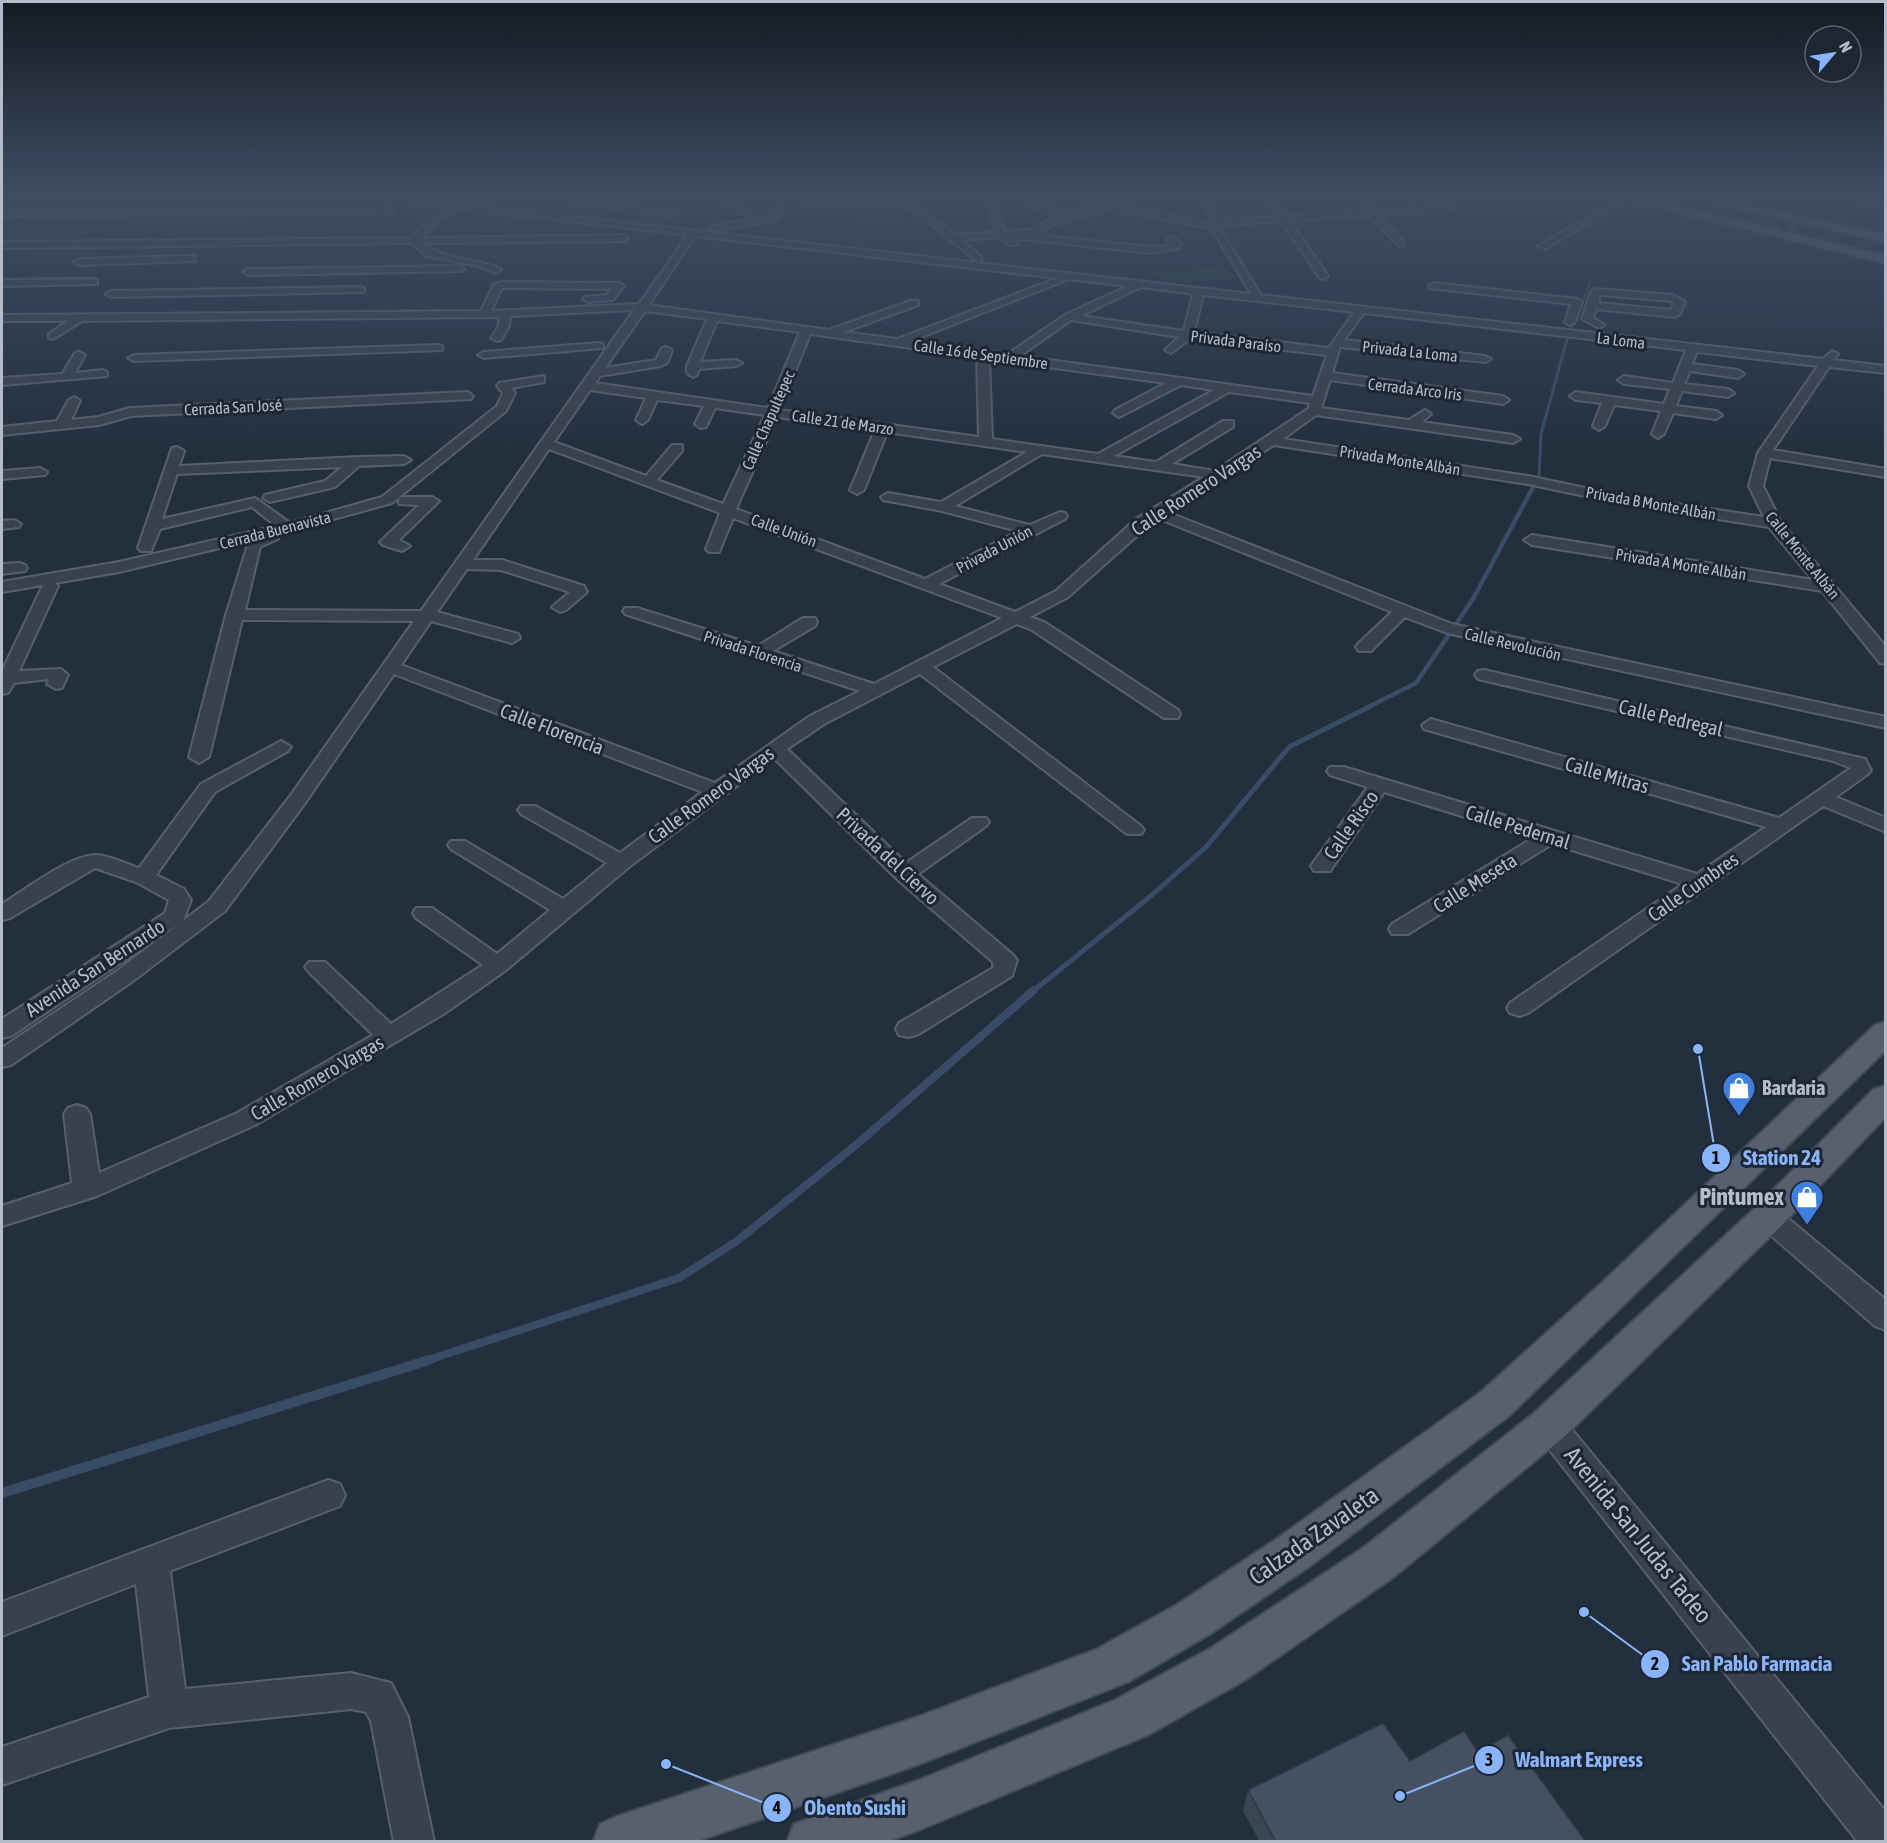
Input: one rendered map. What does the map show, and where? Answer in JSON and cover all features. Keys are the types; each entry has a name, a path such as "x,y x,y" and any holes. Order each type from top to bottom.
{"main road":[{"name":"Calzada Zavaleta","path":"618,1842 909,1744 1079,1679 1111,1666 1194,1619 1294,1552 1495,1404 1883,1038"},
{"path":"812,1842 919,1805 1095,1735 1218,1669 1379,1562 1549,1425 1768,1217 1886,1097"}],"street":[{"path":"220,316 241,291 243,281"},
{"path":"2,1059 125,976 217,906 298,799 661,281"},
{"path":"898,342 1059,281"},
{"name":"La Loma","path":"1104,281 1693,348 1829,357 1886,370"},
{"path":"1248,281 1258,298"},
{"path":"2,282 93,282"},
{"path":"54,292 68,282"},
{"path":"484,315 498,286 502,285 619,286 609,298 603,299 490,303"},
{"path":"1010,358 1070,317 1138,285"},
{"path":"1434,286 1577,302"},
{"path":"111,294 360,290"},
{"path":"1570,322 1584,290"},
{"path":"1171,350 1188,335 1198,291"},
{"path":"1591,305 1675,314 1680,302 1673,298 1596,292 1591,305 1587,319 1603,325 1594,336"},
{"path":"828,333 914,303"},
{"path":"37,317 50,305"},
{"name":"Calle 16 de Septiembre","path":"2,318 80,317 110,322 220,316 307,322 642,307 1227,388 1411,424 1513,440"},
{"path":"1317,406 1334,348 1361,310"},
{"path":"497,339 510,326 505,314"},
{"path":"1524,316 1577,324 1573,334"},
{"path":"53,336 80,317"},
{"path":"713,317 693,369 736,363"},
{"name":"Privada Paraíso","path":"1070,317 1188,335 1334,348"},
{"path":"1512,341 1521,328"},
{"name":"Calle Chapultepec","path":"714,549 728,510 773,412 806,330"},
{"path":"1721,339 1829,357 1886,357"},
{"path":"484,355 528,366 599,346"},
{"path":"134,358 304,348 438,348"},
{"name":"Privada La Loma","path":"1334,348 1485,359"},
{"path":"1658,434 1693,348"},
{"path":"592,380 661,363 666,350"},
{"path":"983,354 986,443"},
{"path":"67,376 79,355"},
{"name":"Calle Monte Albán","path":"1829,357 1765,453 1756,486 1774,523 1830,588 1886,659"},
{"name":"Cerrada Buenavista","path":"2,587 108,569 254,539 387,500 492,417 502,408 509,393 543,384 528,366"},
{"path":"1686,367 1738,374"},
{"path":"2,382 103,374"},
{"path":"62,425 83,375"},
{"name":"Cerrada Arco Iris","path":"1327,376 1503,400"},
{"name":"Calle 21 de Marzo","path":"592,380 653,396 1217,475"},
{"path":"1624,380 1728,393"},
{"path":"1119,413 1180,381"},
{"path":"1099,459 1227,388"},
{"name":"Cerrada San José","path":"2,430 104,420 130,412 467,396"},
{"path":"642,420 653,396"},
{"path":"1576,396 1716,415"},
{"path":"1599,426 1609,401"},
{"path":"701,424 711,404"},
{"name":"Calle Romero Vargas","path":"2,1216 87,1188 246,1119 436,1008 498,965 621,862 714,790 775,748 817,720 1062,594 1141,522 1272,441 1317,406"},
{"path":"1411,424 1425,414"},
{"path":"1158,467 1228,424"},
{"path":"857,490 882,428"},
{"name":"Privada Monte Albán","path":"1272,441 1528,480"},
{"name":"Calle Unión","path":"548,444 929,583 1048,631 1171,714"},
{"path":"649,481 678,448"},
{"path":"943,507 1042,449"},
{"path":"146,548 177,451"},
{"path":"1765,453 1886,473"},
{"path":"171,470 404,460"},
{"path":"304,524 270,498 322,487 357,461"},
{"path":"404,501 449,464"},
{"path":"2,475 40,472"},
{"name":"Privada B Monte Albán","path":"1528,480 1774,523"},
{"path":"888,497 943,507 1030,530"},
{"path":"199,757 254,539 404,501 432,501 388,542 402,546"},
{"path":"153,526 255,502 287,528"},
{"name":"Calle Revolución","path":"1156,513 1447,628 1886,723"},
{"name":"Privada Unión","path":"929,583 1060,516"},
{"name":"Privada A Monte Albán","path":"1532,540 1830,588"},
{"path":"461,564 502,565 578,589 579,592 560,607"},
{"path":"2,569 19,568"},
{"path":"4,684 50,586"},
{"name":"Privada Florencia","path":"631,610 875,690"},
{"path":"1365,646 1402,610"},
{"path":"234,615 425,616 445,618 512,639"},
{"path":"759,653 809,622"},
{"path":"1864,632 1886,634"},
{"name":"Calle Florencia","path":"391,667 714,790"},
{"path":"922,667 1134,830"},
{"path":"4,684 55,673 59,675 56,684"},
{"name":"Calle Pedregal","path":"1484,675 1858,763"},
{"name":"Calle Mitras","path":"1431,725 1782,825"},
{"path":"2,913 87,863 102,862 144,877 208,788 281,747"},
{"name":"Privada del Ciervo","path":"775,748 905,874 1005,960 1004,970 908,1029"},
{"name":"Calle Cumbres","path":"1519,1008 1861,770 1858,763"},
{"name":"Calle Pedernal","path":"1337,771 1700,882"},
{"name":"Calle Risco","path":"1322,866 1380,784"},
{"path":"1821,798 1886,826"},
{"path":"528,810 621,862"},
{"path":"905,874 979,822"},
{"name":"Calle Meseta","path":"1400,929 1550,836"},
{"path":"458,845 564,909"},
{"name":"Avenida San Bernardo","path":"2,1030 175,916 180,900 176,894 144,877"},
{"path":"423,913 498,965"},
{"path":"317,967 389,1036"},
{"path":"77,1114 87,1188"},
{"path":"1768,1217 1886,1318"},
{"name":"Avenida San Judas Tadeo","path":"1549,1425 1884,1842"},
{"path":"2,1619 328,1495"},
{"path":"151,1563 169,1709"},
{"path":"2,1766 169,1709 351,1691 378,1696 389,1717 414,1842"}],"green space":[{"path":"1164,281 1196,281 1167,283"}],"building":[{"path":"1383,1723 1410,1761 1464,1731 1478,1752 1508,1735 1586,1842 1276,1842 1248,1790"}],"waterway":[{"path":"1575,324 1590,282"},
{"path":"1532,491 1539,477 1541,434 1569,332 1575,322"},
{"path":"1366,708 1416,683 1473,599 1532,489"},
{"path":"1032,992 1152,895 1206,847 1289,747 1369,707"},
{"path":"425,1361 679,1278 737,1241 856,1145 1034,990"},
{"path":"2,1493 429,1360"}],"place":[{"name":"Station 24","path":"1698,1049"},
{"name":"Bardaria","path":"1739,1117"},
{"name":"Pintumex","path":"1807,1226"},
{"name":"San Pablo Farmacia","path":"1584,1612"},
{"name":"Obento Sushi","path":"666,1764"},
{"name":"Walmart Express","path":"1400,1796"}]}
